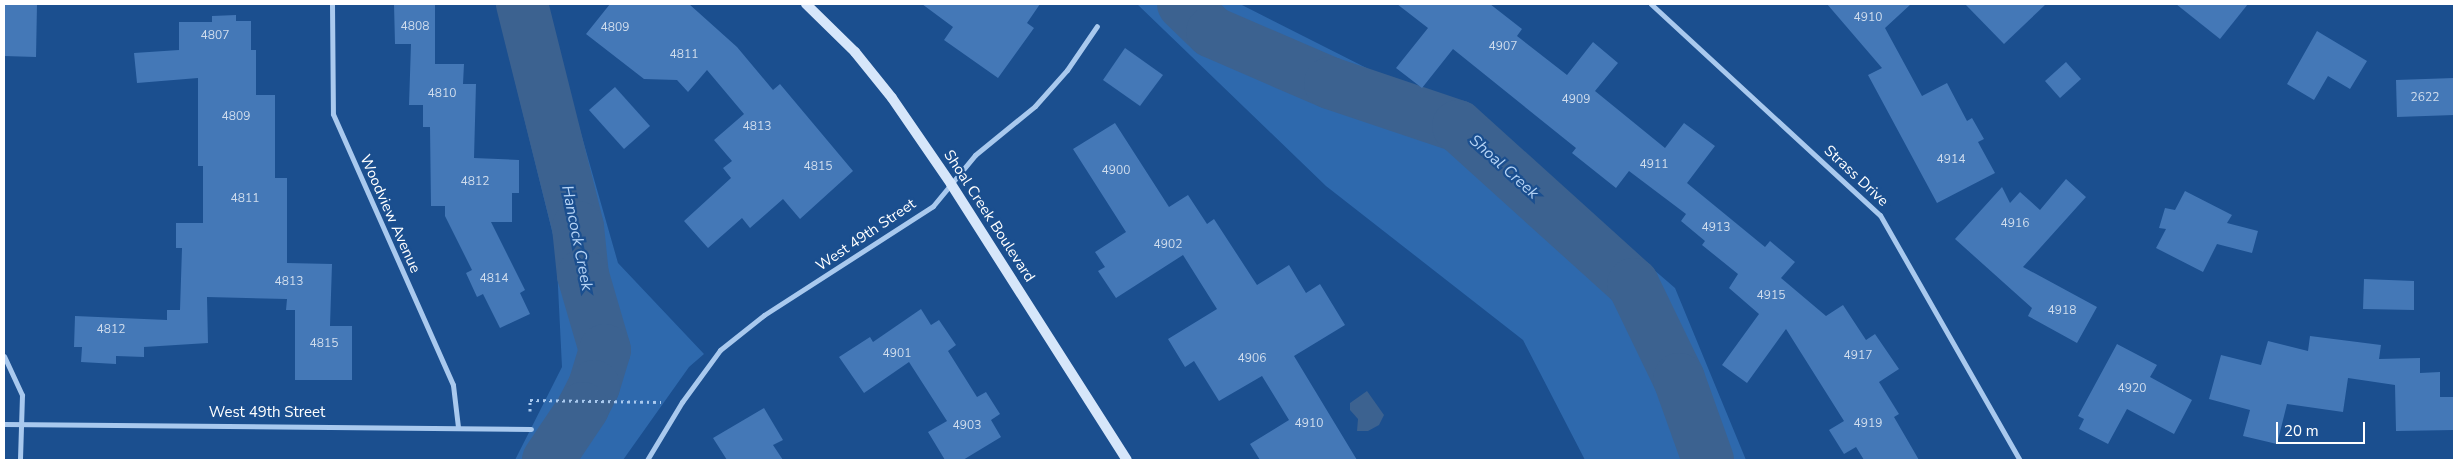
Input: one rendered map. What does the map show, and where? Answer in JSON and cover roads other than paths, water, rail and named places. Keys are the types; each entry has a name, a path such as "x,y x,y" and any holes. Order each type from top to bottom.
{"street":[{"name":"Woodview Avenue","path":"332,4 332,114 452,385 458,427"},
{"name":"Shoal Creek Boulevard","path":"806,4 855,52 880,82 951,184 1127,460"},
{"name":"Strass Drive","path":"1651,4 1880,215 2020,460"},
{"name":"West 49th Street","path":"647,460 682,402 720,350 764,315 933,206 975,155 1035,106 1066,70 1097,26"},
{"path":"4,356 22,395 20,460"},
{"name":"West 49th Street","path":"4,424 531,429"}],"waterway":[{"name":"Hancock Creek","path":"522,4 578,227 583,275 605,350 594,386 583,408 548,460"},
{"name":"Shoal Creek","path":"1183,4 1212,32 1330,83 1458,126 1633,284 1679,379 1708,460"}]}
